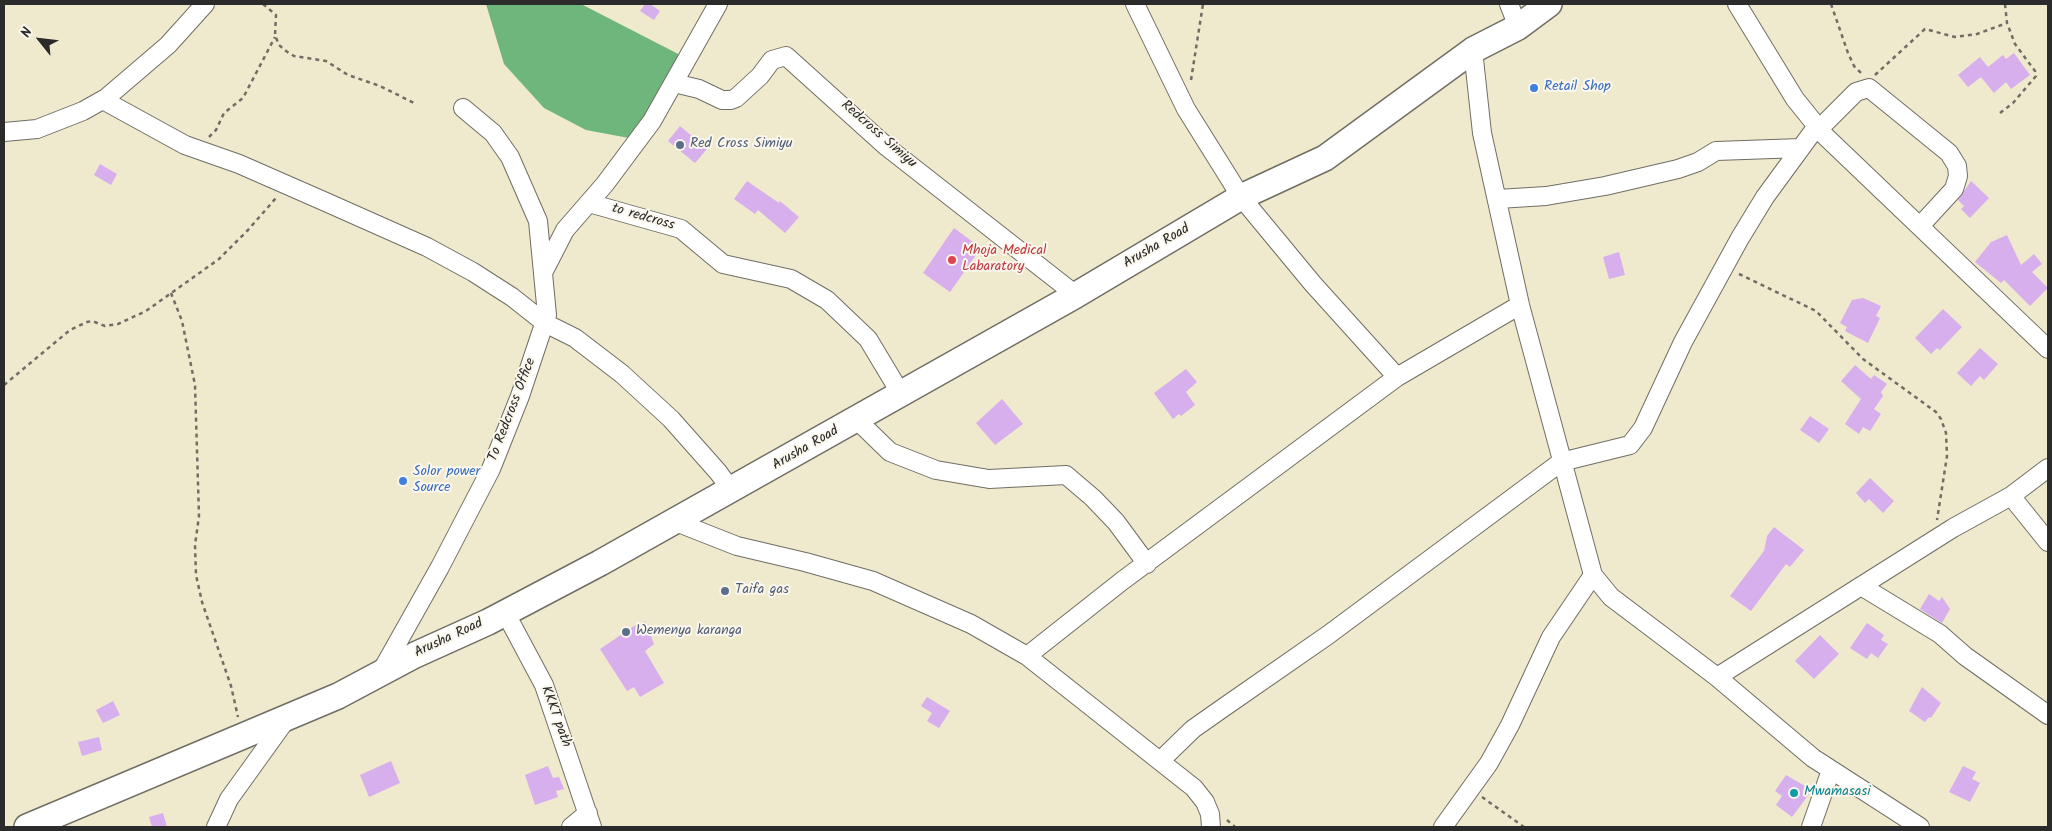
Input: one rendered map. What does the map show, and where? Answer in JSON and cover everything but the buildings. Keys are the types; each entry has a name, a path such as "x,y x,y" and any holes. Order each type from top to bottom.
{"main road":[{"name":"Arusha Road","path":"27,827 338,696 505,612 676,522 1076,295 1241,197 1325,158 1473,50 1518,27 1548,4"}],"street":[{"path":"4,132 37,129 103,100 151,62 205,4"},
{"path":"544,272 565,230 589,204 652,121 718,4"},
{"path":"1135,4 1186,109 1241,197 1313,284 1397,377"},
{"path":"1509,4 1518,27"},
{"path":"1737,4 1795,99 1818,128 2048,348"},
{"path":"1473,50 1482,133 1520,305 1593,575 1612,597 1717,677 1831,770 1920,827"},
{"name":"Redcross Simiyu","path":"674,83 699,89 722,100 731,100 736,98 760,76 772,60 786,56 888,147 1076,295"},
{"path":"1160,761 1194,729 1340,626 1561,462 1630,445 1639,436 1683,342 1724,266 1766,197 1801,148 1818,128 1866,85 1903,118 1949,154 1957,166 1958,176 1954,190 1920,226"},
{"path":"103,100 190,146 286,185 434,251 512,297 544,323 575,338 622,374 671,420 732,490"},
{"name":"To Redcross Office","path":"381,673 440,567 491,469 520,396 547,315 538,221 510,157 493,133 463,108"},
{"path":"1498,199 1546,196 1604,186 1678,169 1698,162 1716,151 1801,148"},
{"name":"to redcross","path":"589,204 681,229 724,264 790,279 827,300 868,339 901,394"},
{"path":"1027,656 1397,377 1520,305"},
{"path":"857,420 890,452 936,470 989,480 1066,475 1093,498 1116,522 1147,564"},
{"path":"1717,677 1932,540 2011,496 2048,468"},
{"path":"2011,496 2048,542"},
{"path":"676,522 737,546 805,562 872,581 971,624 1027,656 1194,788 1205,802 1210,814 1211,827"},
{"path":"1443,827 1471,789 1510,725 1550,637 1593,575"},
{"path":"1861,586 1940,634 1965,656 2048,714"},
{"name":"KKKT path","path":"505,612 544,685 590,820"},
{"path":"216,827 229,799 288,716"},
{"path":"1811,827 1831,770"},
{"path":"571,827 590,820"}],"path":[{"path":"190,146 213,134 224,113 243,98 275,37 276,15 263,4"},
{"path":"1186,109 1203,4"},
{"path":"1831,4 1854,66 1866,85 1925,28 1955,37 1977,34 2007,23"},
{"path":"2000,113 2013,103 2036,76 2035,71 2015,44 2007,23 2006,4"},
{"path":"275,37 279,45 294,56 326,61 348,74 380,86 416,104"},
{"path":"4,385 70,330 92,321 105,326 118,324 146,311 219,259 248,230 286,185"},
{"path":"1724,266 1816,311 1863,359 1936,412 1941,419 1946,433 1947,456 1942,499 1932,540"},
{"path":"171,293 182,321 195,385 199,516 195,545 196,575 202,602 231,686 242,735"},
{"path":"1471,789 1524,827"}],"green space":[{"path":"486,4 581,4 686,58 629,138 586,130 544,108 504,64"}],"place":[{"name":"Retail Shop","path":"1534,88"},
{"name":"Red Cross Simiyu","path":"680,145"},
{"name":"Mhoja Medical Labaratory","path":"952,260"},
{"name":"Solor power Source","path":"403,481"},
{"name":"Taifa gas","path":"725,591"},
{"name":"Wemenya karanga","path":"626,632"},
{"name":"Mwamasasi","path":"1794,793"}]}
